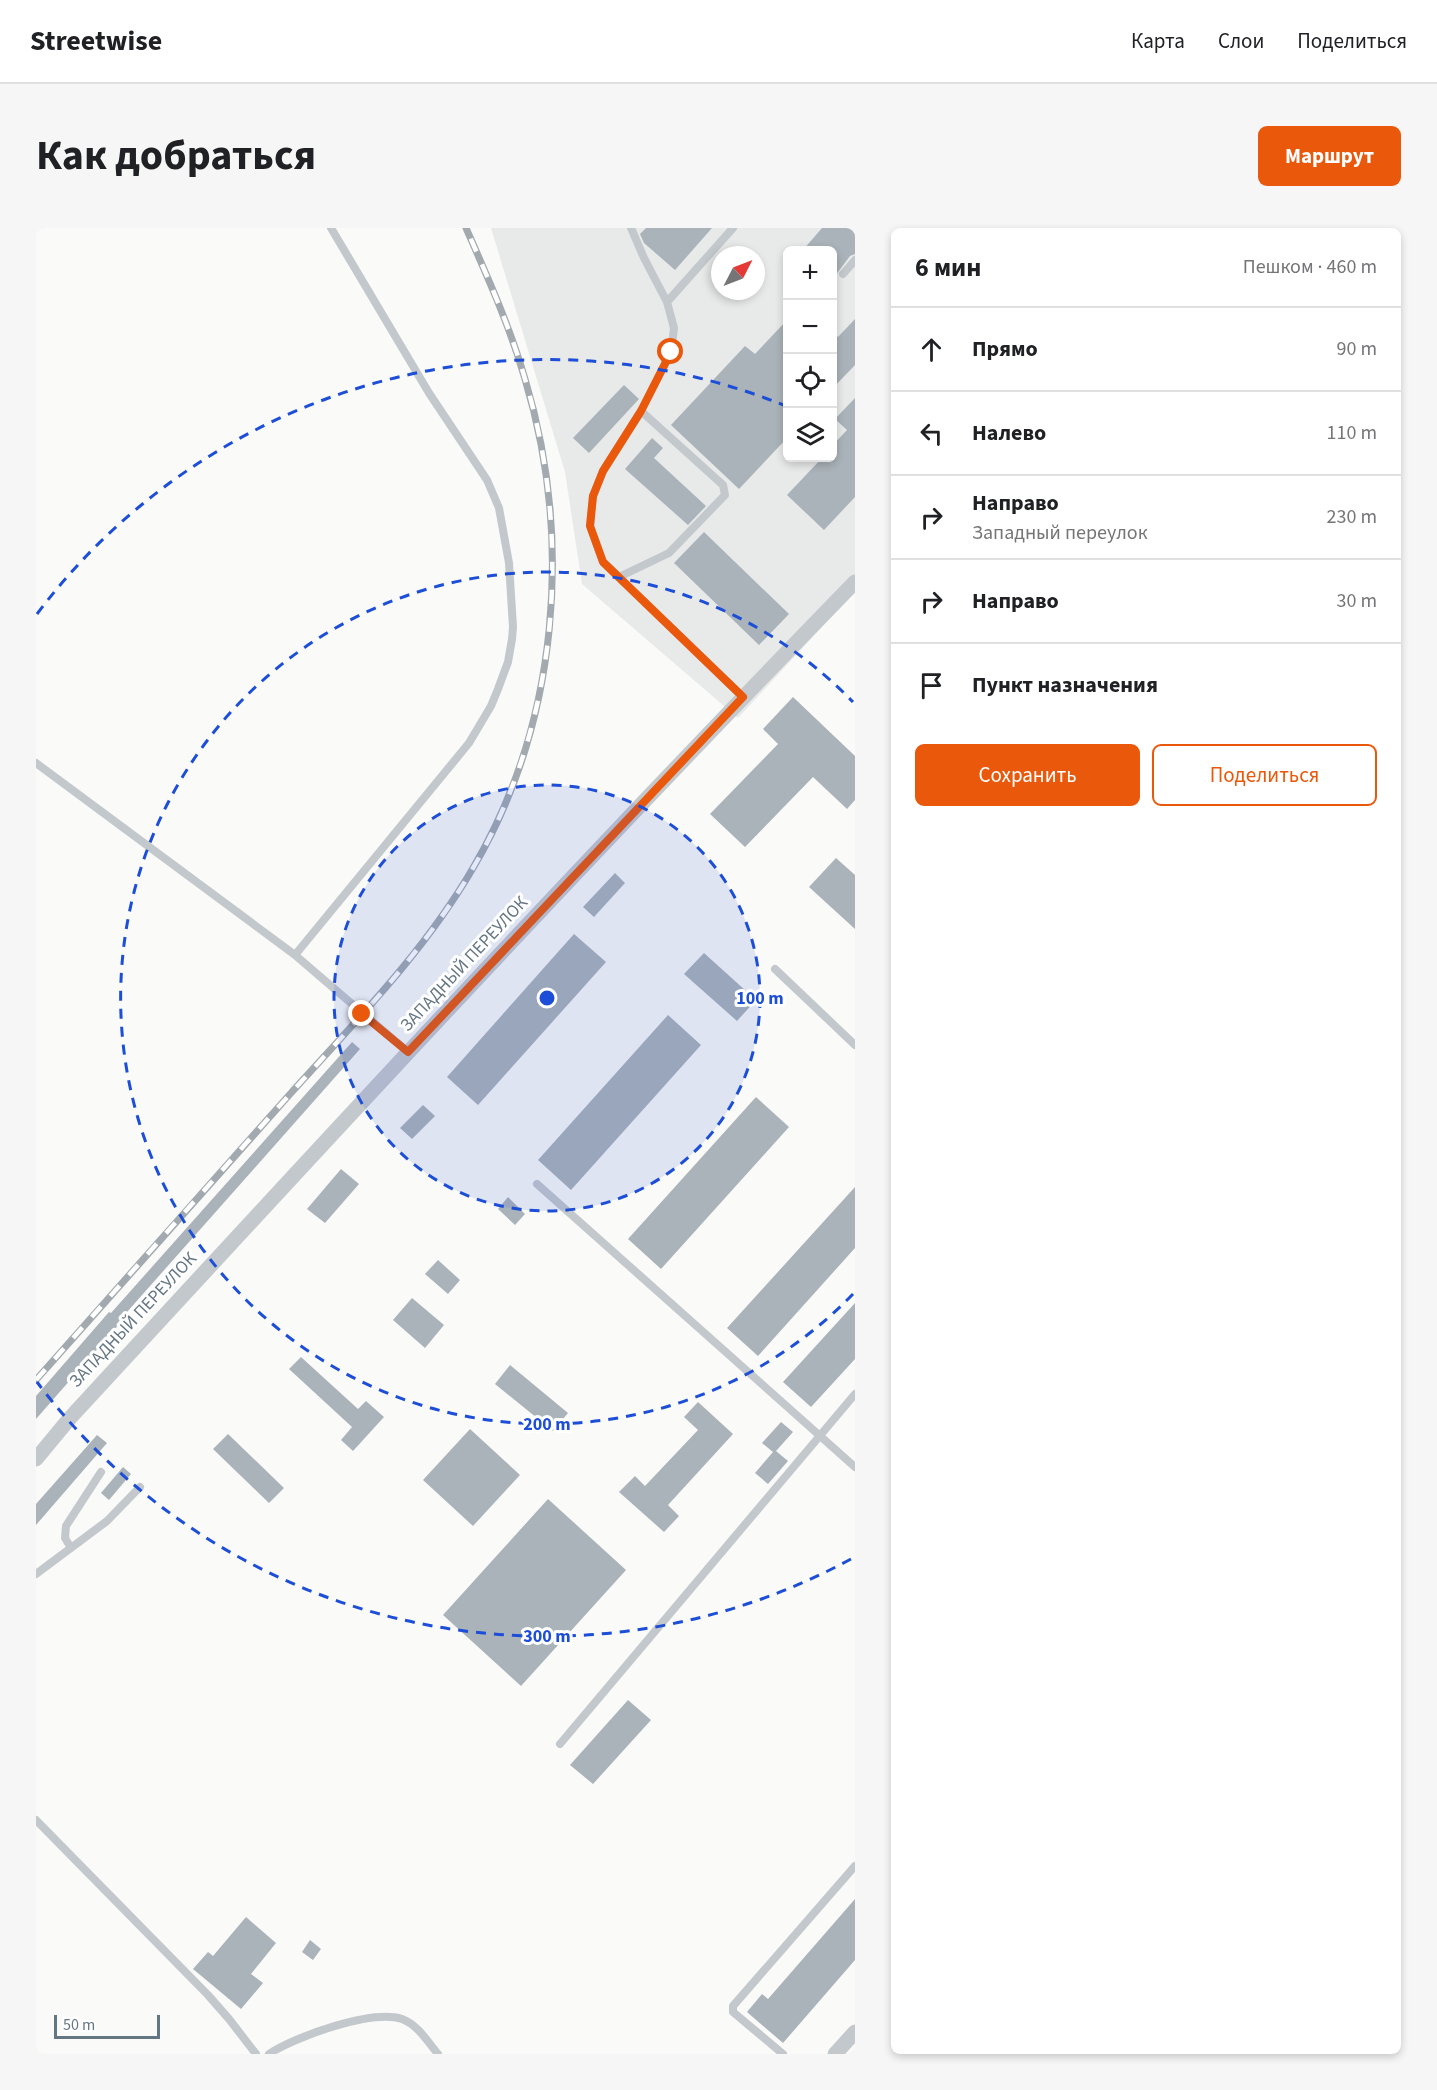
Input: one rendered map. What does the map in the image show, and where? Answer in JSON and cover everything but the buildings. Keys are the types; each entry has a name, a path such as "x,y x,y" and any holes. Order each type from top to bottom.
{"street":[{"name":"ЗАПАДНЫЙ ПЕРЕУЛОК","path":"36,1459 70,1418 408,1052 743,697 855,582"},
{"path":"836,2054 855,2032"}],"lane":[{"path":"295,955 469,743 491,706 498,689 508,662 513,627 509,563 499,508 487,480 429,393 331,228"},
{"path":"632,228 644,258 667,302 674,328 671,352 641,411 603,471 593,496 590,526 603,562 743,697"},
{"path":"667,302 733,228"},
{"path":"843,274 855,260"},
{"path":"619,577 669,553 725,495 723,485 641,411"},
{"path":"36,763 295,955 408,1052"},
{"path":"775,969 855,1045"},
{"path":"537,1184 855,1467"},
{"path":"560,1744 855,1394"},
{"path":"71,1548 65,1538 66,1526 101,1472"},
{"path":"36,1574 108,1521 140,1487"},
{"path":"36,1820 208,1995 256,2054"},
{"path":"783,2054 733,2012 733,2006 855,1866"},
{"path":"270,2054 307,2034 379,2017 400,2019 416,2026 438,2054"}],"shaded area":[{"path":"491,228 855,228 855,591 738,718 582,584 565,472"}],"railway":[{"path":"36,1380 411,957 454,899 502,812 524,752 540,691 549,629 552,566 549,502 540,440 525,379 506,322 466,228"}],"route":[{"path":"362,1014 408,1052 743,697 603,562 590,526 593,496 603,471 641,411 671,352"}]}
